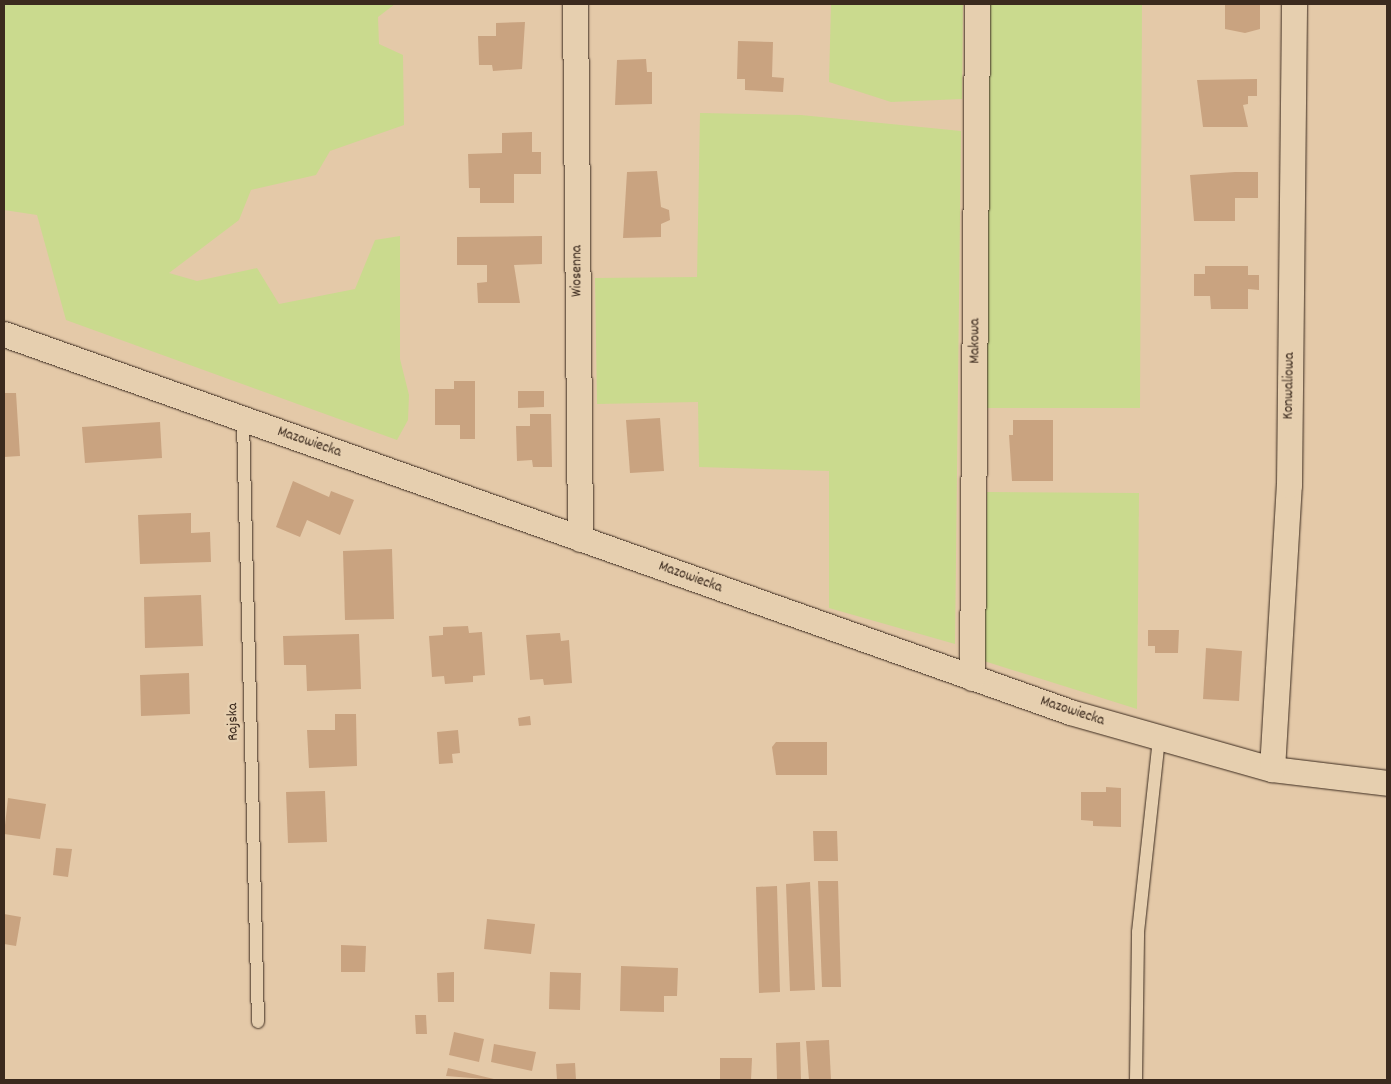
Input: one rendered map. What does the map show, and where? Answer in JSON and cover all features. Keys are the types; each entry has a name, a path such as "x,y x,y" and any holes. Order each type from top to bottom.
{"street":[{"name":"Wiosenna","path":"575,4 580,539"},
{"name":"Makowa","path":"972,678 977,4"},
{"name":"Konwaliowa","path":"1272,769 1289,485 1294,4"},
{"name":"Mazowiecka","path":"4,334 972,678 1159,738 1272,769 1387,783"}],"lane":[{"name":"Rajska","path":"243,420 258,1022"},
{"path":"1136,1080 1138,932 1159,738"}],"green space":[{"path":"4,4 395,4 378,17 379,44 403,55 404,125 330,151 316,175 251,190 239,220 169,273 197,281 257,268 279,304 355,289 375,240 400,236 400,359 409,395 408,420 397,440 66,320 37,215 4,210"},
{"path":"831,4 963,4 962,99 891,102 829,82"},
{"path":"989,4 1142,4 1140,408 987,408"},
{"path":"700,113 801,115 961,131 955,644 829,608 829,471 699,467 698,402 597,404 595,278 697,277"},
{"path":"987,492 1139,493 1137,709 984,661"}],"building":[{"path":"1225,4 1260,4 1260,29 1245,33 1225,29"},
{"path":"525,22 522,69 493,71 492,65 479,65 478,36 496,36 496,23"},
{"path":"738,41 773,42 772,77 784,78 783,92 745,90 745,79 737,79"},
{"path":"646,59 647,72 652,72 652,104 615,105 617,60"},
{"path":"1257,79 1257,96 1248,96 1248,104 1243,105 1248,127 1203,127 1197,80"},
{"path":"532,132 532,152 541,152 541,174 514,174 514,203 480,203 480,188 469,188 468,154 502,153 502,133"},
{"path":"657,171 661,207 669,210 670,220 661,224 661,237 623,238 627,172"},
{"path":"1258,172 1258,198 1235,198 1235,221 1194,221 1190,175"},
{"path":"542,236 542,264 514,265 520,303 478,303 477,283 487,282 487,265 457,265 457,237"},
{"path":"1205,266 1248,266 1248,275 1259,275 1259,290 1248,289 1248,309 1211,309 1210,296 1194,296 1194,274 1205,274"},
{"path":"454,381 475,381 475,439 460,439 460,425 435,425 435,389 454,389"},
{"path":"518,391 544,391 544,407 518,408"},
{"path":"4,393 16,393 20,456 4,457"},
{"path":"530,414 551,414 552,467 533,467 532,460 517,461 516,426 530,426"},
{"path":"660,418 664,471 630,473 626,420"},
{"path":"1013,420 1053,420 1053,481 1012,481 1009,435 1013,435"},
{"path":"160,422 162,458 85,463 82,427"},
{"path":"293,481 329,497 331,491 354,500 340,535 307,520 300,537 276,527"},
{"path":"191,513 191,533 210,532 211,562 140,564 138,515"},
{"path":"392,549 394,619 345,620 343,551"},
{"path":"201,595 203,646 145,648 144,597"},
{"path":"468,626 469,633 482,632 485,675 473,676 473,682 445,684 444,676 432,677 429,636 443,635 443,627"},
{"path":"1148,630 1179,630 1178,653 1155,653 1155,646 1148,646"},
{"path":"560,633 561,641 569,640 572,683 544,685 543,679 530,680 526,635"},
{"path":"359,634 361,689 307,691 306,665 284,665 283,636"},
{"path":"1206,648 1242,651 1239,701 1203,699"},
{"path":"189,673 190,714 141,716 140,675"},
{"path":"335,714 356,714 357,766 309,768 307,730 335,730"},
{"path":"530,716 531,725 519,726 518,718"},
{"path":"458,730 460,753 452,754 453,763 439,764 437,732"},
{"path":"776,742 827,742 827,775 776,775 772,747"},
{"path":"1106,787 1121,788 1121,827 1093,826 1093,821 1081,820 1081,792 1106,792"},
{"path":"325,791 327,842 288,843 286,792"},
{"path":"8,798 46,804 40,839 4,834"},
{"path":"813,831 837,831 838,861 814,861"},
{"path":"56,848 72,849 68,877 53,875"},
{"path":"818,881 838,881 841,987 822,987"},
{"path":"810,882 815,990 790,991 786,884"},
{"path":"777,886 780,992 759,993 756,887"},
{"path":"4,914 21,917 16,946 4,944"},
{"path":"487,919 535,924 531,954 484,949"},
{"path":"341,945 366,946 365,972 341,972"},
{"path":"621,966 678,968 677,996 664,996 664,1012 620,1011"},
{"path":"454,972 454,1002 438,1002 437,973"},
{"path":"550,972 581,973 580,1010 549,1009"},
{"path":"415,1015 426,1015 427,1034 416,1034"},
{"path":"454,1032 484,1039 479,1062 449,1055"},
{"path":"829,1040 831,1080 809,1080 806,1041"},
{"path":"800,1042 801,1080 777,1080 776,1043"},
{"path":"494,1044 536,1052 532,1071 491,1062"},
{"path":"720,1058 752,1058 751,1080 720,1080"},
{"path":"575,1063 576,1080 557,1080 556,1064"},
{"path":"448,1068 498,1080 446,1076"}]}
